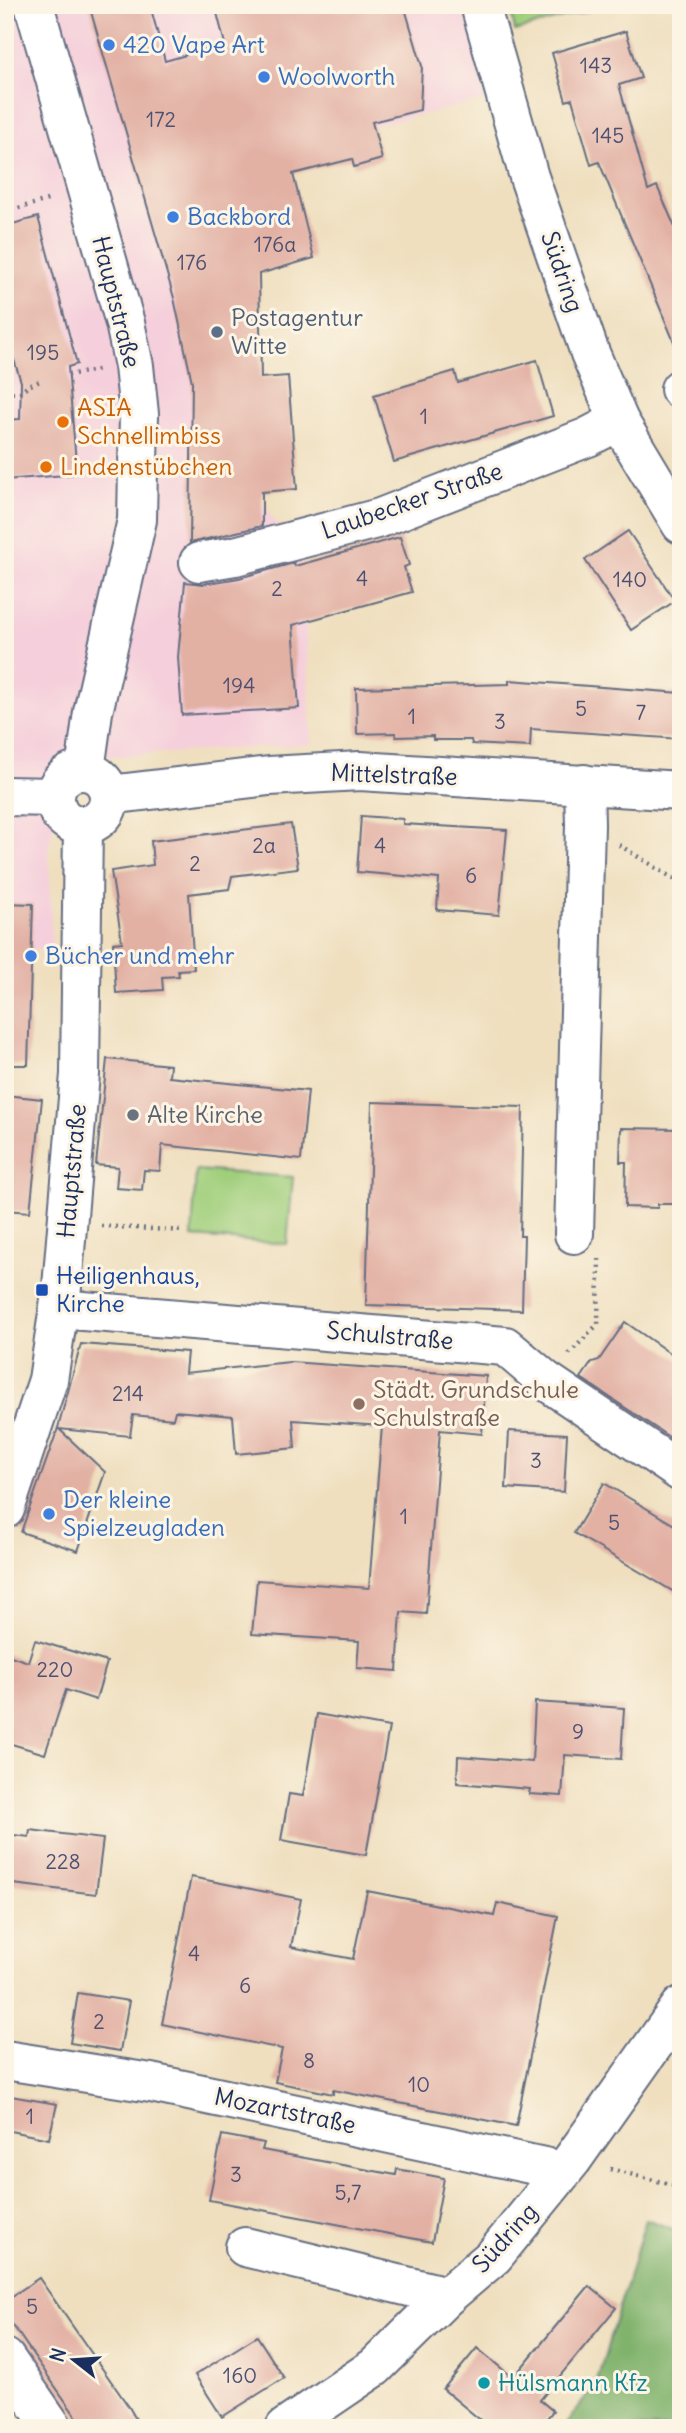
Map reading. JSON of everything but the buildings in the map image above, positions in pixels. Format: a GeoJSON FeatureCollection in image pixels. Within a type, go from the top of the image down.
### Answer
{"type":"FeatureCollection","features":[{"type":"Feature","properties":{"kind":"street","name":"Hauptstraße"},"geometry":{"type":"LineString","coordinates":[[34,5],[125,323],[134,366],[139,427],[137,520],[104,654],[93,712],[97,783]]}},
{"type":"Feature","properties":{"kind":"street","name":"Südring"},"geometry":{"type":"LineString","coordinates":[[480,5],[529,177],[590,354],[619,421],[681,524]]}},
{"type":"Feature","properties":{"kind":"street","name":"Laubecker Straße"},"geometry":{"type":"LineString","coordinates":[[199,562],[235,556],[380,518],[588,437],[619,421]]}},
{"type":"Feature","properties":{"kind":"street"},"geometry":{"type":"LineString","coordinates":[[76,771],[97,783],[105,811],[100,818],[83,825],[66,820],[60,814],[55,797],[61,780],[76,771]]}},
{"type":"Feature","properties":{"kind":"street","name":"Mittelstraße"},"geometry":{"type":"LineString","coordinates":[[97,783],[360,771],[681,791]]}},
{"type":"Feature","properties":{"kind":"street"},"geometry":{"type":"LineString","coordinates":[[574,1234],[584,784]]}},
{"type":"Feature","properties":{"kind":"street"},"geometry":{"type":"LineString","coordinates":[[5,796],[55,797]]}},
{"type":"Feature","properties":{"kind":"street","name":"Hauptstraße"},"geometry":{"type":"LineString","coordinates":[[5,1509],[48,1380],[59,1309],[80,1074],[83,825]]}},
{"type":"Feature","properties":{"kind":"street","name":"Schulstraße"},"geometry":{"type":"LineString","coordinates":[[59,1309],[505,1346],[545,1380],[681,1472]]}},
{"type":"Feature","properties":{"kind":"street","name":"Südring"},"geometry":{"type":"LineString","coordinates":[[285,2428],[375,2367],[447,2296],[494,2256],[568,2165],[681,2006]]}},
{"type":"Feature","properties":{"kind":"street","name":"Mozartstraße"},"geometry":{"type":"LineString","coordinates":[[5,2060],[151,2082],[568,2165]]}},
{"type":"Feature","properties":{"kind":"street"},"geometry":{"type":"LineString","coordinates":[[245,2246],[447,2296]]}},
{"type":"Feature","properties":{"kind":"street"},"geometry":{"type":"LineString","coordinates":[[5,2358],[53,2428]]}},
{"type":"Feature","properties":{"kind":"path"},"geometry":{"type":"LineString","coordinates":[[5,212],[87,189]]}},
{"type":"Feature","properties":{"kind":"path"},"geometry":{"type":"LineString","coordinates":[[5,393],[21,392],[40,381]]}},
{"type":"Feature","properties":{"kind":"path"},"geometry":{"type":"LineString","coordinates":[[585,825],[681,883]]}},
{"type":"Feature","properties":{"kind":"path"},"geometry":{"type":"LineString","coordinates":[[68,1224],[184,1231]]}},
{"type":"Feature","properties":{"kind":"path"},"geometry":{"type":"LineString","coordinates":[[545,1380],[598,1324],[600,1260],[574,1234]]}},
{"type":"Feature","properties":{"kind":"path"},"geometry":{"type":"LineString","coordinates":[[568,2165],[681,2187]]}},
{"type":"Feature","properties":{"kind":"shaded area"},"geometry":{"type":"Polygon","coordinates":[[[5,5],[465,5],[485,100],[212,163],[257,497],[302,558],[312,744],[65,759],[49,849],[52,950],[5,947],[5,5]]]}},
{"type":"Feature","properties":{"kind":"green space"},"geometry":{"type":"Polygon","coordinates":[[[510,5],[608,5],[515,31],[510,5]]]}},
{"type":"Feature","properties":{"kind":"green space"},"geometry":{"type":"Polygon","coordinates":[[[196,1170],[293,1177],[287,1244],[192,1237],[196,1170]]]}},
{"type":"Feature","properties":{"kind":"green space"},"geometry":{"type":"Polygon","coordinates":[[[646,2219],[681,2232],[681,2428],[563,2428],[596,2384],[646,2219]]]}},
{"type":"Feature","properties":{"kind":"place","name":"420 Vape Art"},"geometry":{"type":"Point","coordinates":[109,45]}},
{"type":"Feature","properties":{"kind":"place","name":"Woolworth"},"geometry":{"type":"Point","coordinates":[264,77]}},
{"type":"Feature","properties":{"kind":"place","name":"Backbord"},"geometry":{"type":"Point","coordinates":[173,217]}},
{"type":"Feature","properties":{"kind":"place","name":"Postagentur Witte"},"geometry":{"type":"Point","coordinates":[217,332]}},
{"type":"Feature","properties":{"kind":"place","name":"ASIA Schnellimbiss"},"geometry":{"type":"Point","coordinates":[63,422]}},
{"type":"Feature","properties":{"kind":"place","name":"Lindenstübchen"},"geometry":{"type":"Point","coordinates":[46,467]}},
{"type":"Feature","properties":{"kind":"place","name":"Bücher und mehr"},"geometry":{"type":"Point","coordinates":[31,956]}},
{"type":"Feature","properties":{"kind":"place","name":"Alte Kirche"},"geometry":{"type":"Point","coordinates":[133,1115]}},
{"type":"Feature","properties":{"kind":"place","name":"Heiligenhaus, Kirche"},"geometry":{"type":"Point","coordinates":[42,1290]}},
{"type":"Feature","properties":{"kind":"place","name":"Städt. Grundschule Schulstraße"},"geometry":{"type":"Point","coordinates":[359,1404]}},
{"type":"Feature","properties":{"kind":"place","name":"Der kleine Spielzeugladen"},"geometry":{"type":"Point","coordinates":[49,1514]}},
{"type":"Feature","properties":{"kind":"place","name":"Hülsmann Kfz"},"geometry":{"type":"Point","coordinates":[484,2383]}}]}
